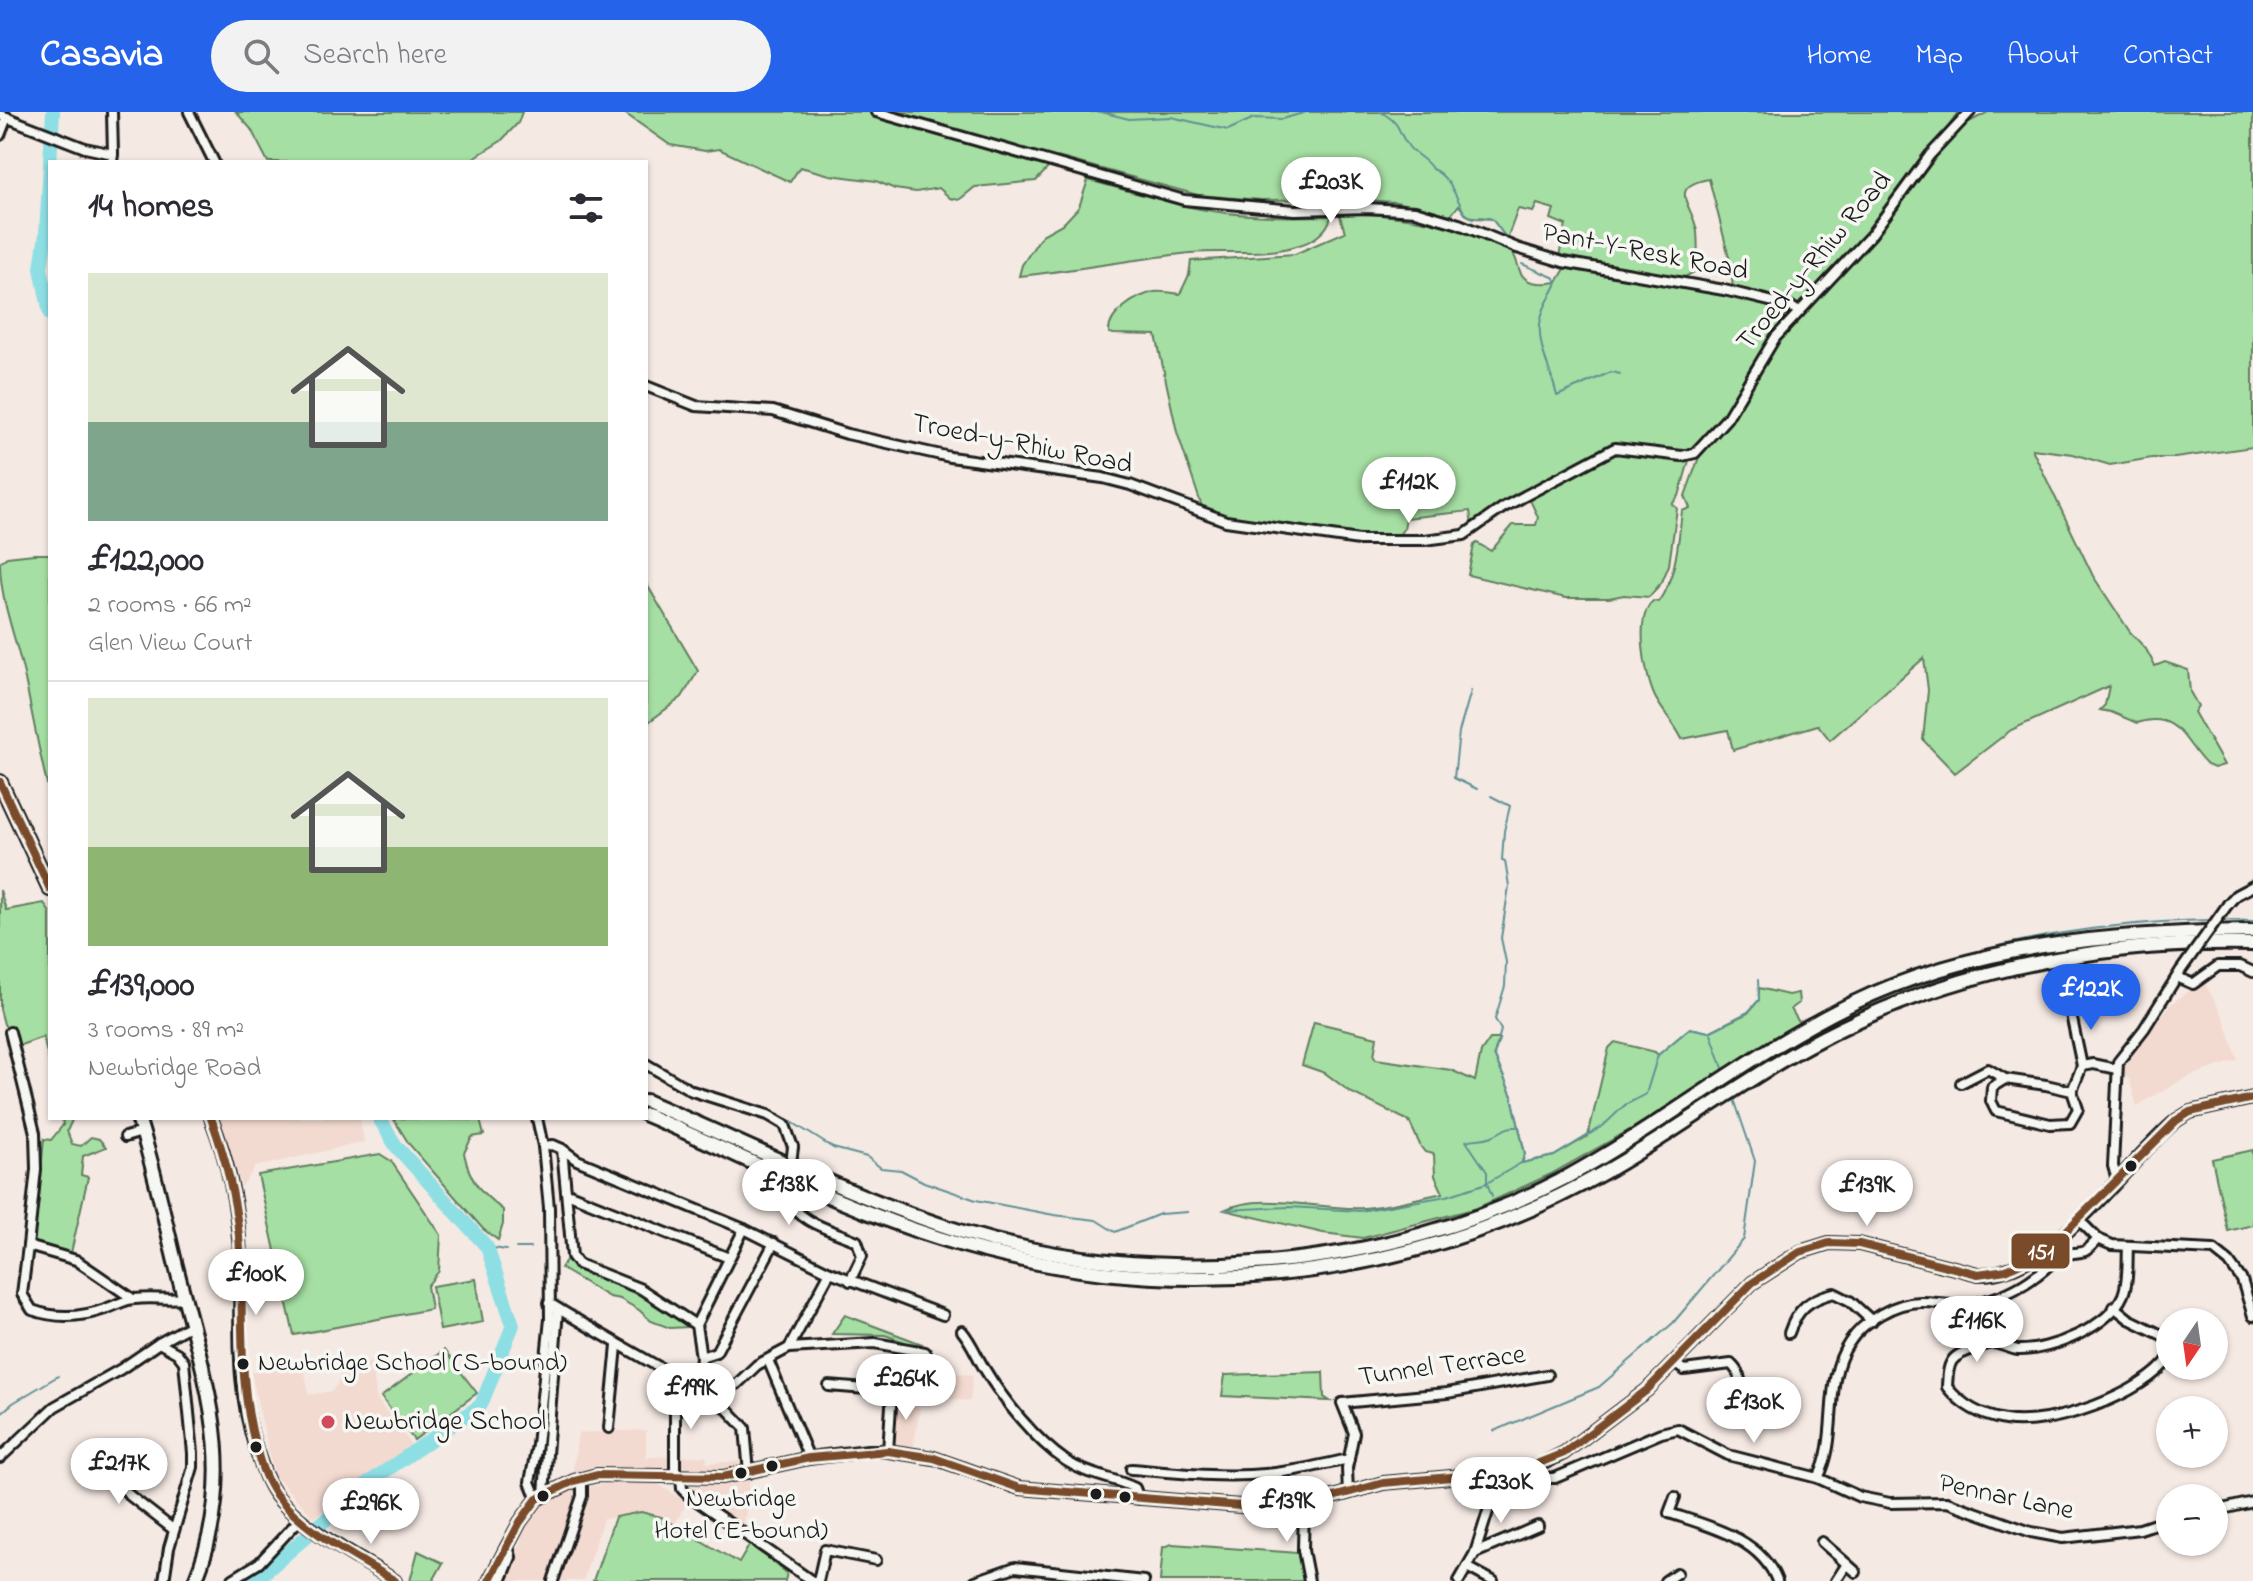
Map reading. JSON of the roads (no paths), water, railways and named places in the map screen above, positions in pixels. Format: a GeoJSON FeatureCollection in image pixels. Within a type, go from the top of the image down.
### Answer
{"type":"FeatureCollection","features":[{"type":"Feature","properties":{"kind":"main road"},"geometry":{"type":"LineString","coordinates":[[0,782],[48,885]]}},
{"type":"Feature","properties":{"kind":"main road"},"geometry":{"type":"LineString","coordinates":[[648,1102],[865,1196],[967,1233],[1021,1247],[1107,1260],[1207,1265],[1259,1263],[1374,1245],[1470,1218],[1519,1199],[1602,1157],[1742,1066],[1851,1004],[1912,980],[1972,960],[2045,944],[2117,936],[2253,931]]}},
{"type":"Feature","properties":{"kind":"main road"},"geometry":{"type":"LineString","coordinates":[[648,1116],[892,1222],[942,1239],[1066,1269],[1162,1277],[1235,1277],[1299,1272],[1384,1258],[1516,1215],[1621,1163],[1803,1048],[1876,1010],[1945,985],[2044,959],[2164,947],[2253,944]]}},
{"type":"Feature","properties":{"kind":"main road"},"geometry":{"type":"LineString","coordinates":[[141,1124],[218,1444],[218,1486],[213,1525],[195,1581]]}},
{"type":"Feature","properties":{"kind":"street"},"geometry":{"type":"LineString","coordinates":[[0,135],[4,116],[113,158],[112,112]]}},
{"type":"Feature","properties":{"kind":"street"},"geometry":{"type":"LineString","coordinates":[[189,112],[213,160]]}},
{"type":"Feature","properties":{"kind":"street","name":"Pant-Y-Resk Road"},"geometry":{"type":"LineString","coordinates":[[876,112],[1184,200],[1295,210],[1368,208],[1415,211],[1563,262],[1724,290],[1790,306],[1799,312]]}},
{"type":"Feature","properties":{"kind":"street","name":"Troed-y-Rhiw Road"},"geometry":{"type":"LineString","coordinates":[[648,387],[696,406],[773,411],[847,434],[962,460],[1103,478],[1226,521],[1338,538],[1424,540],[1472,532],[1504,507],[1615,448],[1682,456],[1695,453],[1727,418],[1762,356],[1871,235],[1949,132],[1971,113]]}},
{"type":"Feature","properties":{"kind":"street"},"geometry":{"type":"LineString","coordinates":[[2117,1180],[2113,1166],[2118,1062],[2144,1029],[2228,904],[2236,895],[2253,886]]}},
{"type":"Feature","properties":{"kind":"street"},"geometry":{"type":"LineString","coordinates":[[2179,973],[2193,984],[2218,966],[2240,966],[2253,972]]}},
{"type":"Feature","properties":{"kind":"street"},"geometry":{"type":"LineString","coordinates":[[2005,1079],[1992,1087],[1991,1101],[1996,1111],[2050,1124],[2070,1123],[2078,1109],[2072,1091],[2082,1066],[2069,1005]]}},
{"type":"Feature","properties":{"kind":"street"},"geometry":{"type":"LineString","coordinates":[[10,1032],[35,1133],[36,1169],[22,1294],[32,1310],[50,1316],[69,1317],[103,1310],[133,1299],[162,1301],[184,1298]]}},
{"type":"Feature","properties":{"kind":"street"},"geometry":{"type":"LineString","coordinates":[[2082,1066],[2093,1064],[2117,1069]]}},
{"type":"Feature","properties":{"kind":"street"},"geometry":{"type":"LineString","coordinates":[[648,1065],[692,1091],[768,1115],[785,1125],[793,1147],[787,1197],[791,1208],[800,1216],[857,1241],[862,1256],[850,1281]]}},
{"type":"Feature","properties":{"kind":"street"},"geometry":{"type":"LineString","coordinates":[[1961,1083],[1988,1069],[2005,1079],[2072,1091]]}},
{"type":"Feature","properties":{"kind":"street"},"geometry":{"type":"LineString","coordinates":[[489,1581],[520,1522],[540,1496],[597,1475],[723,1477],[809,1458],[888,1451],[934,1458],[1019,1488],[1236,1507],[1304,1505],[1383,1483],[1519,1471],[1564,1453],[1647,1390],[1752,1283],[1800,1252],[1829,1243],[1859,1244],[1978,1274],[1994,1275],[2012,1270],[2079,1220],[2174,1123],[2190,1112],[2253,1098]]}},
{"type":"Feature","properties":{"kind":"street"},"geometry":{"type":"LineString","coordinates":[[212,1120],[233,1185],[240,1252],[239,1361],[247,1416],[269,1485],[283,1504],[303,1521],[395,1581]]}},
{"type":"Feature","properties":{"kind":"street"},"geometry":{"type":"LineString","coordinates":[[537,1120],[549,1208],[548,1349],[530,1482],[540,1496]]}},
{"type":"Feature","properties":{"kind":"street"},"geometry":{"type":"LineString","coordinates":[[125,1137],[141,1124]]}},
{"type":"Feature","properties":{"kind":"street"},"geometry":{"type":"LineString","coordinates":[[543,1146],[553,1145],[577,1160],[744,1229],[850,1281],[943,1315]]}},
{"type":"Feature","properties":{"kind":"street"},"geometry":{"type":"LineString","coordinates":[[562,1149],[572,1256],[578,1264],[641,1289],[696,1325]]}},
{"type":"Feature","properties":{"kind":"street"},"geometry":{"type":"LineString","coordinates":[[567,1193],[729,1258]]}},
{"type":"Feature","properties":{"kind":"street"},"geometry":{"type":"LineString","coordinates":[[2079,1220],[2098,1239],[2112,1245],[2214,1250],[2229,1262],[2242,1280],[2253,1316]]}},
{"type":"Feature","properties":{"kind":"street"},"geometry":{"type":"LineString","coordinates":[[698,1389],[701,1357],[696,1325],[744,1229]]}},
{"type":"Feature","properties":{"kind":"street"},"geometry":{"type":"LineString","coordinates":[[1818,1478],[1825,1465],[1842,1355],[1850,1341],[1872,1321],[1889,1310],[1908,1304],[1923,1302],[1956,1306],[2007,1294],[2025,1285],[2060,1256],[2086,1251],[2098,1239]]}},
{"type":"Feature","properties":{"kind":"street"},"geometry":{"type":"LineString","coordinates":[[701,1357],[716,1352],[774,1243]]}},
{"type":"Feature","properties":{"kind":"street"},"geometry":{"type":"LineString","coordinates":[[28,1246],[76,1260],[133,1299]]}},
{"type":"Feature","properties":{"kind":"street"},"geometry":{"type":"LineString","coordinates":[[2128,1246],[2122,1298],[2083,1334],[2037,1348],[2015,1350],[1992,1343],[1954,1356],[1948,1368],[1947,1387],[1958,1401],[1981,1414],[2008,1421],[2038,1419],[2077,1412],[2112,1399],[2142,1383],[2156,1370]]}},
{"type":"Feature","properties":{"kind":"street"},"geometry":{"type":"LineString","coordinates":[[789,1348],[830,1272]]}},
{"type":"Feature","properties":{"kind":"street"},"geometry":{"type":"LineString","coordinates":[[1789,1333],[1795,1315],[1814,1298],[1834,1293],[1850,1301],[1872,1321]]}},
{"type":"Feature","properties":{"kind":"street"},"geometry":{"type":"LineString","coordinates":[[549,1303],[617,1346],[640,1354],[698,1389],[714,1395],[745,1428],[749,1473]]}},
{"type":"Feature","properties":{"kind":"street"},"geometry":{"type":"LineString","coordinates":[[2114,1307],[2129,1319],[2156,1332]]}},
{"type":"Feature","properties":{"kind":"street"},"geometry":{"type":"LineString","coordinates":[[540,1496],[558,1309]]}},
{"type":"Feature","properties":{"kind":"street"},"geometry":{"type":"LineString","coordinates":[[0,1458],[54,1407],[191,1325]]}},
{"type":"Feature","properties":{"kind":"street"},"geometry":{"type":"LineString","coordinates":[[962,1331],[1011,1408],[1045,1445],[1090,1473],[1135,1488],[1139,1499]]}},
{"type":"Feature","properties":{"kind":"street"},"geometry":{"type":"LineString","coordinates":[[159,1343],[177,1353],[184,1362],[193,1453],[193,1467],[174,1530],[164,1581]]}},
{"type":"Feature","properties":{"kind":"street"},"geometry":{"type":"LineString","coordinates":[[714,1395],[737,1384],[757,1365],[789,1348],[875,1343],[925,1352]]}},
{"type":"Feature","properties":{"kind":"street"},"geometry":{"type":"LineString","coordinates":[[609,1428],[617,1346]]}},
{"type":"Feature","properties":{"kind":"street"},"geometry":{"type":"LineString","coordinates":[[768,1360],[809,1458]]}},
{"type":"Feature","properties":{"kind":"street"},"geometry":{"type":"LineString","coordinates":[[1675,1364],[1684,1370],[1731,1364],[1740,1376],[1739,1383],[1735,1390],[1717,1398]]}},
{"type":"Feature","properties":{"kind":"street","name":"Tunnel Terrace"},"geometry":{"type":"LineString","coordinates":[[1349,1459],[1354,1433],[1342,1403],[1447,1393],[1547,1375]]}},
{"type":"Feature","properties":{"kind":"street"},"geometry":{"type":"LineString","coordinates":[[678,1377],[675,1386],[678,1477],[684,1492],[815,1581],[825,1550],[876,1560]]}},
{"type":"Feature","properties":{"kind":"street"},"geometry":{"type":"LineString","coordinates":[[829,1386],[915,1393]]}},
{"type":"Feature","properties":{"kind":"street"},"geometry":{"type":"LineString","coordinates":[[888,1451],[892,1391]]}},
{"type":"Feature","properties":{"kind":"street","name":"Pennar Lane"},"geometry":{"type":"LineString","coordinates":[[1519,1471],[1534,1478],[1555,1478],[1661,1433],[1678,1429],[1728,1455],[1818,1478],[1860,1497],[1890,1503],[1947,1502],[2014,1527],[2063,1538],[2140,1529],[2156,1524]]}},
{"type":"Feature","properties":{"kind":"street"},"geometry":{"type":"LineString","coordinates":[[111,1450],[115,1476],[129,1495],[174,1530]]}},
{"type":"Feature","properties":{"kind":"street"},"geometry":{"type":"LineString","coordinates":[[1131,1469],[1249,1475],[1299,1470],[1349,1459],[1348,1493]]}},
{"type":"Feature","properties":{"kind":"street"},"geometry":{"type":"LineString","coordinates":[[1459,1581],[1475,1553],[1500,1473]]}},
{"type":"Feature","properties":{"kind":"street"},"geometry":{"type":"LineString","coordinates":[[553,1581],[582,1496],[582,1478]]}},
{"type":"Feature","properties":{"kind":"street"},"geometry":{"type":"LineString","coordinates":[[1666,1524],[1675,1497]]}},
{"type":"Feature","properties":{"kind":"street"},"geometry":{"type":"LineString","coordinates":[[2228,1508],[2253,1502]]}},
{"type":"Feature","properties":{"kind":"street"},"geometry":{"type":"LineString","coordinates":[[1304,1505],[1303,1550],[1309,1581]]}},
{"type":"Feature","properties":{"kind":"street"},"geometry":{"type":"LineString","coordinates":[[1669,1513],[1738,1539],[1759,1554],[1774,1572],[1777,1581]]}},
{"type":"Feature","properties":{"kind":"street"},"geometry":{"type":"LineString","coordinates":[[233,1579],[259,1563],[303,1521]]}},
{"type":"Feature","properties":{"kind":"street"},"geometry":{"type":"LineString","coordinates":[[1475,1553],[1538,1526]]}},
{"type":"Feature","properties":{"kind":"street"},"geometry":{"type":"LineString","coordinates":[[1822,1542],[1856,1572]]}},
{"type":"Feature","properties":{"kind":"street"},"geometry":{"type":"LineString","coordinates":[[500,1581],[510,1557],[507,1547]]}},
{"type":"Feature","properties":{"kind":"street"},"geometry":{"type":"LineString","coordinates":[[1836,1581],[1847,1564]]}},
{"type":"Feature","properties":{"kind":"street"},"geometry":{"type":"LineString","coordinates":[[975,1581],[1015,1567],[1144,1581]]}},
{"type":"Feature","properties":{"kind":"street"},"geometry":{"type":"LineString","coordinates":[[1469,1568],[1493,1581]]}},
{"type":"Feature","properties":{"kind":"street"},"geometry":{"type":"LineString","coordinates":[[1665,1581],[1677,1573]]}},
{"type":"Feature","properties":{"kind":"waterway"},"geometry":{"type":"LineString","coordinates":[[50,160],[53,112]]}},
{"type":"Feature","properties":{"kind":"waterway"},"geometry":{"type":"LineString","coordinates":[[1101,112],[1129,119],[1171,117],[1228,130],[1254,118],[1282,119],[1307,112]]}},
{"type":"Feature","properties":{"kind":"waterway"},"geometry":{"type":"LineString","coordinates":[[1381,112],[1396,124],[1412,150],[1448,182],[1465,214],[1473,218],[1492,219],[1507,239]]}},
{"type":"Feature","properties":{"kind":"waterway"},"geometry":{"type":"LineString","coordinates":[[48,199],[41,268],[48,304]]}},
{"type":"Feature","properties":{"kind":"waterway"},"geometry":{"type":"LineString","coordinates":[[1522,264],[1555,278],[1557,283],[1544,309],[1540,328],[1542,347],[1557,396],[1611,372],[1620,374]]}},
{"type":"Feature","properties":{"kind":"waterway"},"geometry":{"type":"LineString","coordinates":[[1471,691],[1459,732],[1454,778],[1477,789]]}},
{"type":"Feature","properties":{"kind":"waterway"},"geometry":{"type":"LineString","coordinates":[[1491,796],[1510,806],[1502,860],[1505,861],[1509,886],[1501,938],[1506,962],[1505,986],[1495,1019],[1501,1030],[1494,1055],[1512,1096],[1525,1154],[1522,1161]]}},
{"type":"Feature","properties":{"kind":"waterway"},"geometry":{"type":"LineString","coordinates":[[1928,967],[1997,946],[2068,932],[2212,920]]}},
{"type":"Feature","properties":{"kind":"waterway"},"geometry":{"type":"LineString","coordinates":[[2222,920],[2253,921]]}},
{"type":"Feature","properties":{"kind":"waterway"},"geometry":{"type":"LineString","coordinates":[[1224,1210],[1289,1207],[1360,1211],[1447,1196],[1487,1183],[1521,1163],[1554,1156],[1603,1126],[1625,1105],[1646,1094],[1658,1055],[1690,1028],[1709,1032],[1748,1012],[1759,1000],[1758,980]]}},
{"type":"Feature","properties":{"kind":"waterway"},"geometry":{"type":"LineString","coordinates":[[1789,1031],[1801,1024]]}},
{"type":"Feature","properties":{"kind":"waterway"},"geometry":{"type":"LineString","coordinates":[[1711,1034],[1724,1071]]}},
{"type":"Feature","properties":{"kind":"waterway"},"geometry":{"type":"LineString","coordinates":[[1494,1431],[1599,1387],[1673,1323],[1744,1239],[1755,1161],[1733,1096]]}},
{"type":"Feature","properties":{"kind":"waterway"},"geometry":{"type":"LineString","coordinates":[[787,1119],[833,1148],[867,1157],[881,1168],[901,1170],[924,1182],[976,1200],[1096,1220],[1115,1232],[1160,1214],[1188,1212]]}},
{"type":"Feature","properties":{"kind":"waterway"},"geometry":{"type":"LineString","coordinates":[[255,1581],[368,1483],[481,1405],[513,1325],[487,1247],[396,1146],[380,1120]]}},
{"type":"Feature","properties":{"kind":"waterway"},"geometry":{"type":"LineString","coordinates":[[1492,1196],[1487,1172],[1466,1141],[1517,1127]]}},
{"type":"Feature","properties":{"kind":"waterway"},"geometry":{"type":"LineString","coordinates":[[487,1247],[506,1250]]}},
{"type":"Feature","properties":{"kind":"waterway"},"geometry":{"type":"LineString","coordinates":[[516,1248],[530,1248]]}},
{"type":"Feature","properties":{"kind":"waterway"},"geometry":{"type":"LineString","coordinates":[[0,1414],[58,1376]]}},
{"type":"Feature","properties":{"kind":"place","name":"Newbridge School (S-bound)"},"geometry":{"type":"Point","coordinates":[243,1364]}},
{"type":"Feature","properties":{"kind":"place","name":"Newbridge School"},"geometry":{"type":"Point","coordinates":[328,1422]}},
{"type":"Feature","properties":{"kind":"place","name":"Newbridge Hotel (E-bound)"},"geometry":{"type":"Point","coordinates":[741,1473]}}]}
